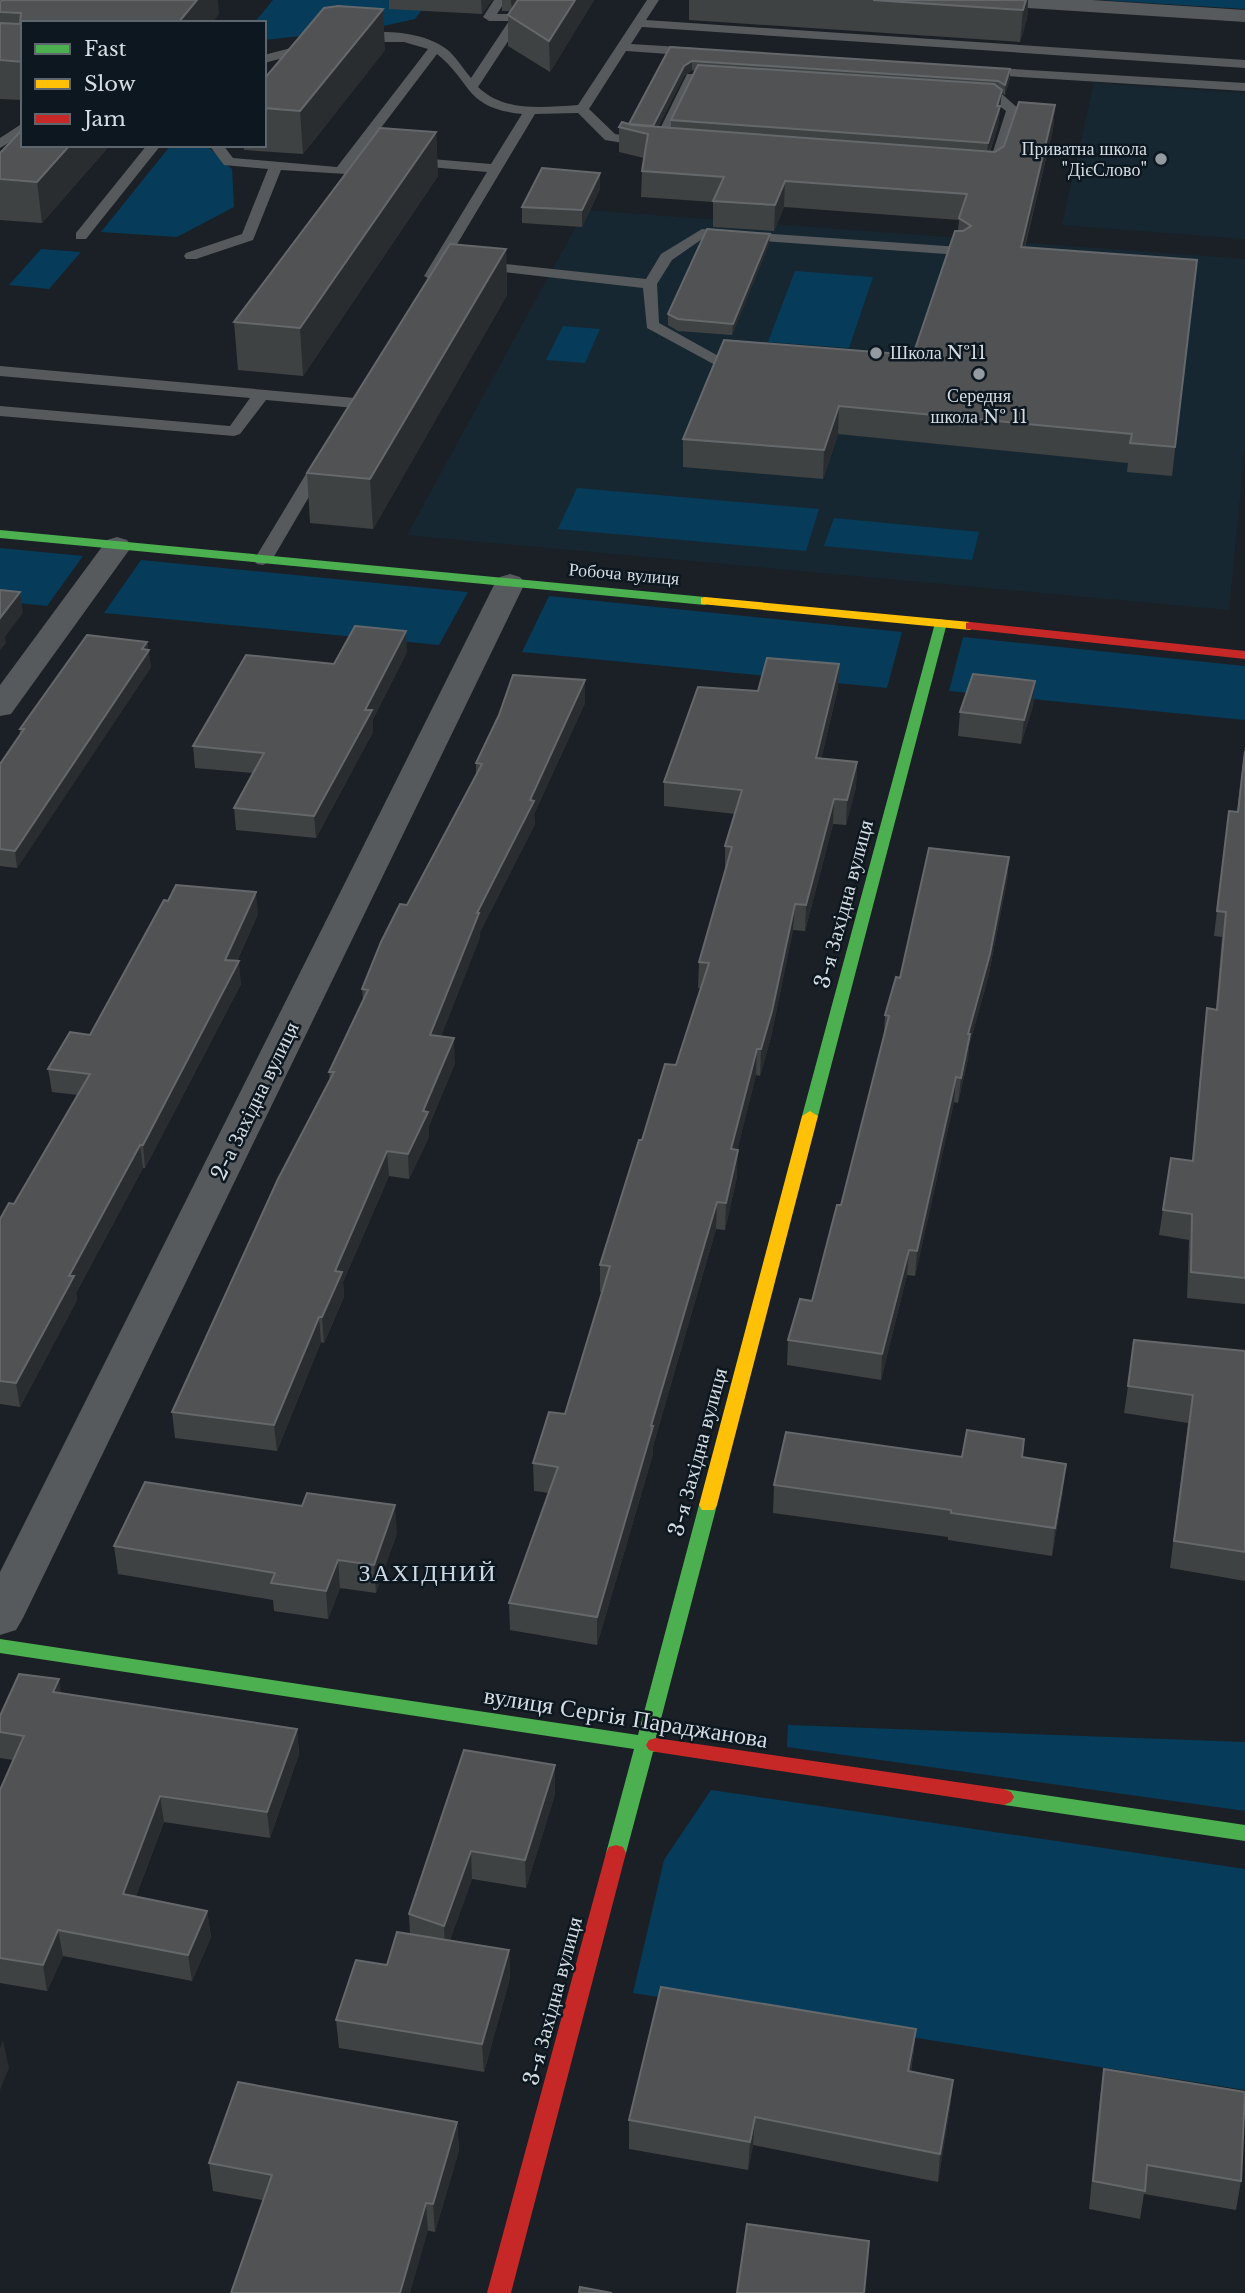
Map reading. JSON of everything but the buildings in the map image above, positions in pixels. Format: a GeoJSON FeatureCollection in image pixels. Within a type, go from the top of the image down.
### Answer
{"type":"FeatureCollection","features":[{"type":"Feature","properties":{"kind":"street"},"geometry":{"type":"LineString","coordinates":[[996,0],[1245,16]]}},
{"type":"Feature","properties":{"kind":"street","name":"Робоча вулиця"},"geometry":{"type":"LineString","coordinates":[[0,534],[941,623],[1245,655]]}},
{"type":"Feature","properties":{"kind":"street"},"geometry":{"type":"LineString","coordinates":[[0,707],[117,546]]}},
{"type":"Feature","properties":{"kind":"street","name":"2-а Західна вулиця"},"geometry":{"type":"LineString","coordinates":[[0,1618],[510,583]]}},
{"type":"Feature","properties":{"kind":"street","name":"3-я Західна вулиця"},"geometry":{"type":"LineString","coordinates":[[499,2293],[642,1743],[941,623]]}},
{"type":"Feature","properties":{"kind":"street","name":"вулиця Сергія Параджанова"},"geometry":{"type":"LineString","coordinates":[[0,1646],[1245,1833]]}},
{"type":"Feature","properties":{"kind":"lane"},"geometry":{"type":"LineString","coordinates":[[500,0],[489,17],[517,18]]}},
{"type":"Feature","properties":{"kind":"lane"},"geometry":{"type":"LineString","coordinates":[[471,86],[529,0]]}},
{"type":"Feature","properties":{"kind":"lane"},"geometry":{"type":"LineString","coordinates":[[582,109],[653,0]]}},
{"type":"Feature","properties":{"kind":"lane"},"geometry":{"type":"LineString","coordinates":[[638,23],[1245,64]]}},
{"type":"Feature","properties":{"kind":"lane"},"geometry":{"type":"LineString","coordinates":[[266,58],[335,41],[362,38],[409,40],[436,47],[482,97],[506,106],[531,110],[582,109]]}},
{"type":"Feature","properties":{"kind":"lane"},"geometry":{"type":"LineString","coordinates":[[218,147],[229,162],[341,171],[358,157],[436,47]]}},
{"type":"Feature","properties":{"kind":"lane"},"geometry":{"type":"LineString","coordinates":[[622,47],[706,53]]}},
{"type":"Feature","properties":{"kind":"lane"},"geometry":{"type":"LineString","coordinates":[[971,71],[1245,87]]}},
{"type":"Feature","properties":{"kind":"lane"},"geometry":{"type":"LineString","coordinates":[[582,109],[601,134],[609,139],[665,145],[692,77],[733,80]]}},
{"type":"Feature","properties":{"kind":"lane"},"geometry":{"type":"LineString","coordinates":[[955,94],[997,97],[1013,110],[993,171],[968,169]]}},
{"type":"Feature","properties":{"kind":"lane"},"geometry":{"type":"LineString","coordinates":[[422,291],[453,263],[496,169],[531,110]]}},
{"type":"Feature","properties":{"kind":"lane"},"geometry":{"type":"LineString","coordinates":[[0,144],[21,128]]}},
{"type":"Feature","properties":{"kind":"lane"},"geometry":{"type":"LineString","coordinates":[[81,236],[152,147]]}},
{"type":"Feature","properties":{"kind":"lane"},"geometry":{"type":"LineString","coordinates":[[391,160],[496,169]]}},
{"type":"Feature","properties":{"kind":"lane"},"geometry":{"type":"LineString","coordinates":[[191,256],[248,237],[276,166]]}},
{"type":"Feature","properties":{"kind":"lane"},"geometry":{"type":"LineString","coordinates":[[717,361],[652,325],[650,284],[666,257],[702,233],[960,251]]}},
{"type":"Feature","properties":{"kind":"lane"},"geometry":{"type":"LineString","coordinates":[[453,263],[650,284]]}},
{"type":"Feature","properties":{"kind":"lane"},"geometry":{"type":"LineString","coordinates":[[0,372],[261,395],[359,398],[343,425]]}},
{"type":"Feature","properties":{"kind":"lane"},"geometry":{"type":"LineString","coordinates":[[0,411],[233,431],[261,395]]}},
{"type":"Feature","properties":{"kind":"lane"},"geometry":{"type":"LineString","coordinates":[[263,560],[331,446]]}},
{"type":"Feature","properties":{"kind":"shaded area"},"geometry":{"type":"Polygon","coordinates":[[[273,0],[429,0],[415,19],[375,28],[266,40],[266,21],[256,21],[273,0]]]}},
{"type":"Feature","properties":{"kind":"shaded area"},"geometry":{"type":"Polygon","coordinates":[[[1101,0],[1245,0],[1245,9],[1101,0]]]}},
{"type":"Feature","properties":{"kind":"shaded area","name":"Приватна школа \"ДієСлово\""},"geometry":{"type":"Polygon","coordinates":[[[1094,83],[1245,93],[1245,239],[1062,225],[1094,83]]]}},
{"type":"Feature","properties":{"kind":"shaded area"},"geometry":{"type":"Polygon","coordinates":[[[169,147],[208,147],[232,169],[234,207],[177,237],[101,232],[169,147]]]}},
{"type":"Feature","properties":{"kind":"shaded area","name":"Школа №11"},"geometry":{"type":"Polygon","coordinates":[[[585,210],[1245,259],[1245,446],[1229,610],[407,535],[585,210]]]}},
{"type":"Feature","properties":{"kind":"shaded area"},"geometry":{"type":"Polygon","coordinates":[[[41,249],[81,252],[49,289],[9,285],[41,249]]]}},
{"type":"Feature","properties":{"kind":"shaded area"},"geometry":{"type":"Polygon","coordinates":[[[795,271],[873,277],[849,348],[768,342],[795,271]]]}},
{"type":"Feature","properties":{"kind":"shaded area"},"geometry":{"type":"Polygon","coordinates":[[[563,326],[600,329],[585,363],[546,360],[563,326]]]}},
{"type":"Feature","properties":{"kind":"shaded area"},"geometry":{"type":"Polygon","coordinates":[[[577,488],[819,509],[806,551],[558,529],[577,488]]]}},
{"type":"Feature","properties":{"kind":"shaded area"},"geometry":{"type":"Polygon","coordinates":[[[834,518],[979,532],[972,560],[824,546],[834,518]]]}},
{"type":"Feature","properties":{"kind":"shaded area"},"geometry":{"type":"Polygon","coordinates":[[[0,548],[83,556],[47,606],[0,601],[0,548]]]}},
{"type":"Feature","properties":{"kind":"shaded area"},"geometry":{"type":"Polygon","coordinates":[[[141,560],[468,592],[439,645],[104,613],[141,560]]]}},
{"type":"Feature","properties":{"kind":"shaded area"},"geometry":{"type":"Polygon","coordinates":[[[549,596],[902,632],[887,688],[522,652],[549,596]]]}},
{"type":"Feature","properties":{"kind":"shaded area"},"geometry":{"type":"Polygon","coordinates":[[[963,637],[1245,666],[1245,720],[949,691],[963,637]]]}},
{"type":"Feature","properties":{"kind":"shaded area"},"geometry":{"type":"Polygon","coordinates":[[[788,1725],[1245,1742],[1245,1811],[787,1747],[788,1725]]]}},
{"type":"Feature","properties":{"kind":"shaded area"},"geometry":{"type":"Polygon","coordinates":[[[711,1790],[1245,1869],[1245,2090],[633,1993],[664,1860],[711,1790]]]}},
{"type":"Feature","properties":{"kind":"traffic: fast"},"geometry":{"type":"LineString","coordinates":[[0,534],[705,601]]}},
{"type":"Feature","properties":{"kind":"traffic: fast"},"geometry":{"type":"LineString","coordinates":[[810,1116],[941,623]]}},
{"type":"Feature","properties":{"kind":"traffic: fast"},"geometry":{"type":"LineString","coordinates":[[616,1853],[708,1505]]}},
{"type":"Feature","properties":{"kind":"traffic: fast"},"geometry":{"type":"LineString","coordinates":[[0,1646],[656,1745]]}},
{"type":"Feature","properties":{"kind":"traffic: fast"},"geometry":{"type":"LineString","coordinates":[[1004,1797],[1245,1833]]}},
{"type":"Feature","properties":{"kind":"traffic: slow"},"geometry":{"type":"LineString","coordinates":[[705,601],[970,626]]}},
{"type":"Feature","properties":{"kind":"traffic: slow"},"geometry":{"type":"LineString","coordinates":[[708,1505],[810,1116]]}},
{"type":"Feature","properties":{"kind":"traffic: jam"},"geometry":{"type":"LineString","coordinates":[[970,626],[1245,655]]}},
{"type":"Feature","properties":{"kind":"traffic: jam"},"geometry":{"type":"LineString","coordinates":[[656,1745],[1004,1797]]}},
{"type":"Feature","properties":{"kind":"traffic: jam"},"geometry":{"type":"LineString","coordinates":[[499,2293],[616,1853]]}},
{"type":"Feature","properties":{"kind":"place","name":"Приватна школа \"ДієСлово\""},"geometry":{"type":"Point","coordinates":[1161,159]}},
{"type":"Feature","properties":{"kind":"place","name":"Школа №11"},"geometry":{"type":"Point","coordinates":[876,353]}},
{"type":"Feature","properties":{"kind":"place","name":"Середня школа № 11"},"geometry":{"type":"Point","coordinates":[979,374]}},
{"type":"Feature","properties":{"kind":"district","name":"ЗАХІДНИЙ"},"geometry":{"type":"Point","coordinates":[428,1572]}}]}
